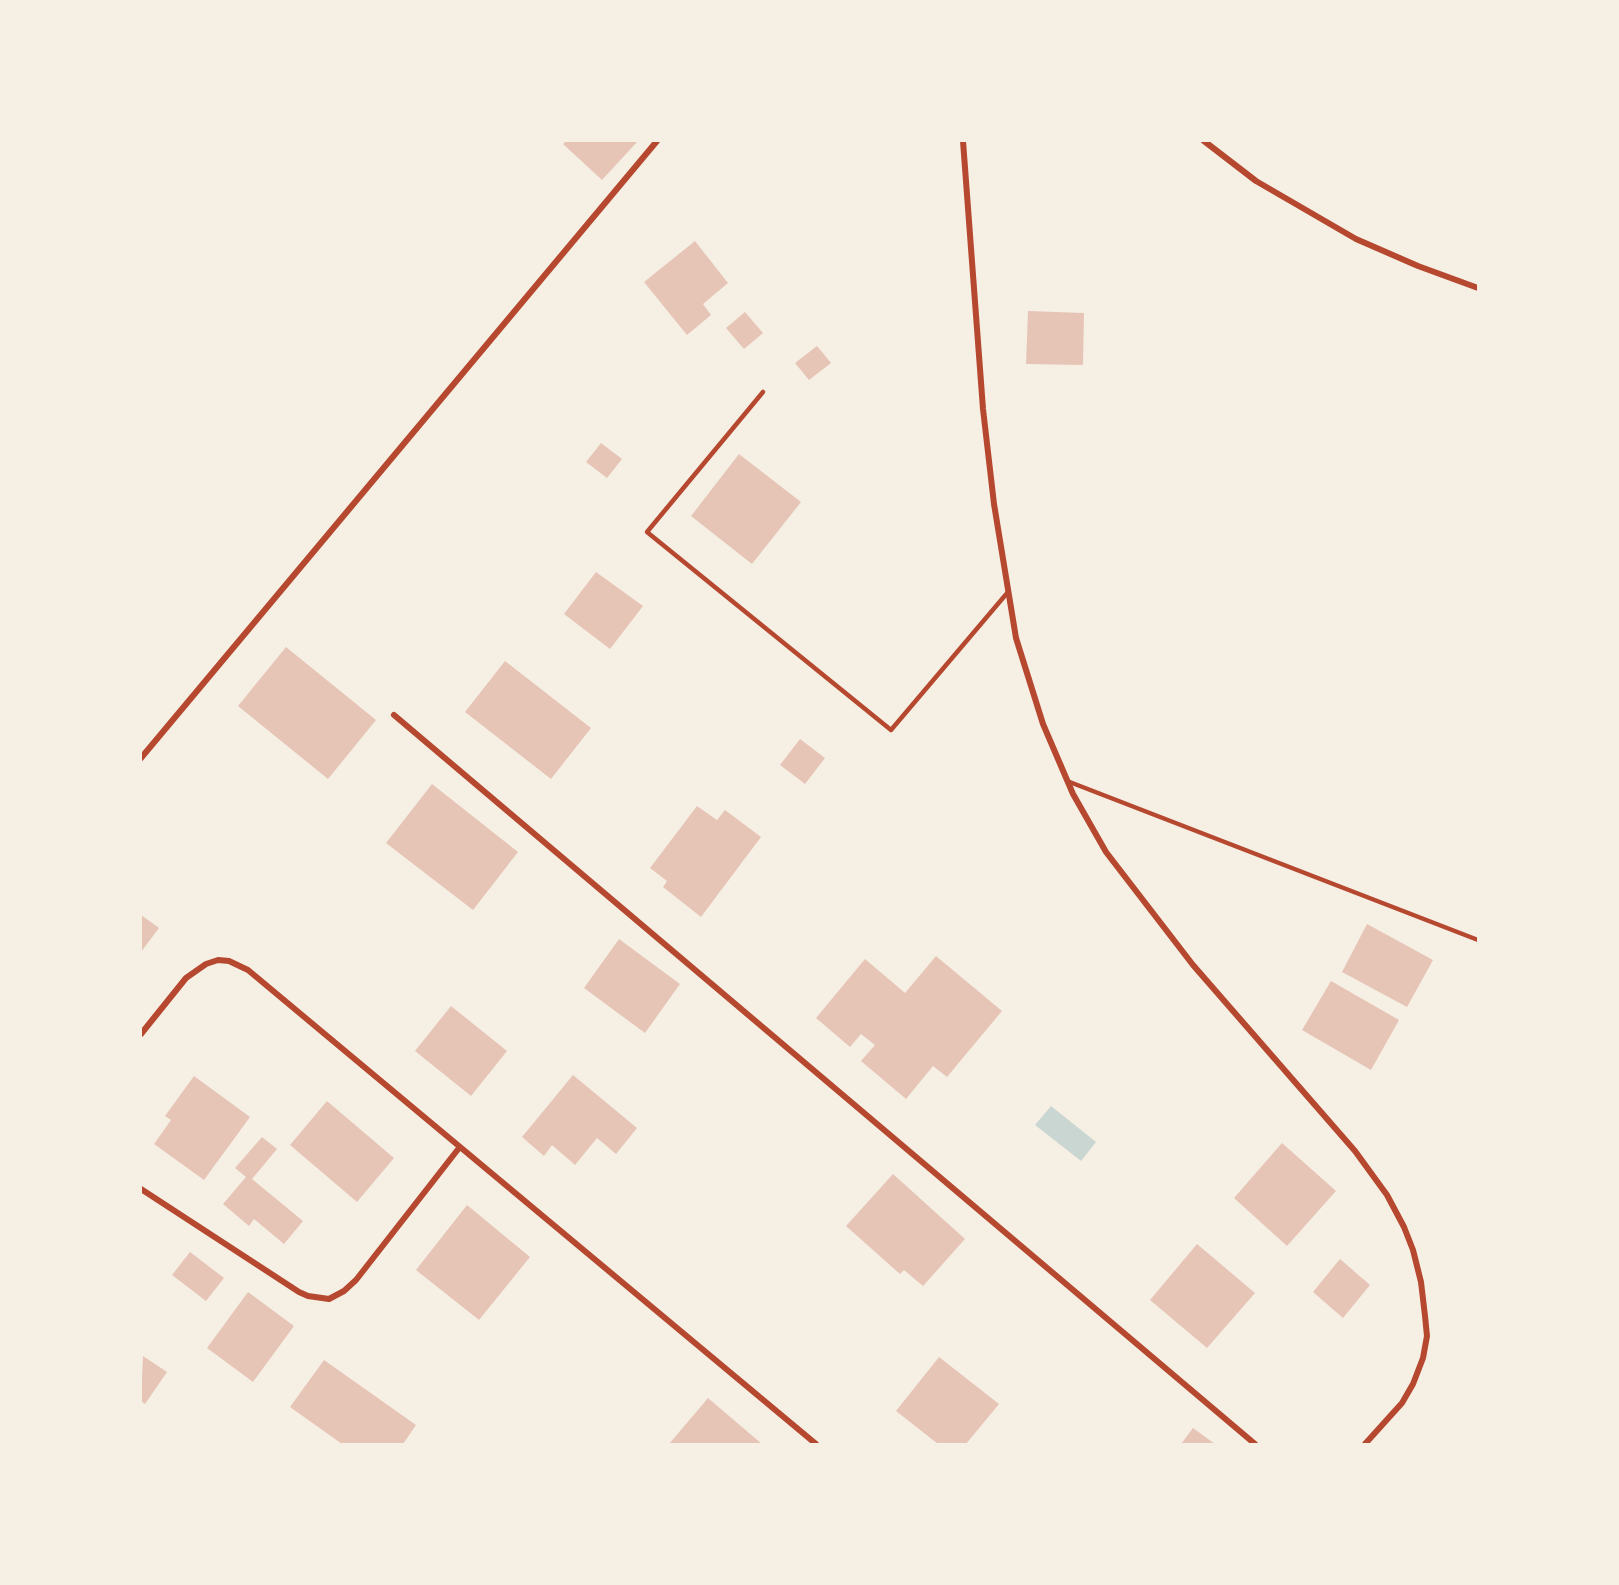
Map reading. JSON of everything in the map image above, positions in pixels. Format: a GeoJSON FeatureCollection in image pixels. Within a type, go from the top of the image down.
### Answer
{"type":"FeatureCollection","features":[{"type":"Feature","properties":{"kind":"street"},"geometry":{"type":"LineString","coordinates":[[141,758],[657,141]]}},
{"type":"Feature","properties":{"kind":"street"},"geometry":{"type":"LineString","coordinates":[[963,141],[983,408],[994,504],[1008,592],[1016,638],[1028,680],[1067,782],[1090,827],[1128,882],[1193,964],[1355,1151],[1381,1187],[1404,1227],[1421,1282],[1425,1345],[1419,1372],[1406,1396],[1365,1444]]}},
{"type":"Feature","properties":{"kind":"street"},"geometry":{"type":"LineString","coordinates":[[1204,141],[1256,181],[1356,239],[1418,266],[1478,288]]}},
{"type":"Feature","properties":{"kind":"street"},"geometry":{"type":"LineString","coordinates":[[394,715],[1255,1444]]}},
{"type":"Feature","properties":{"kind":"street"},"geometry":{"type":"LineString","coordinates":[[141,1034],[186,978],[206,964],[218,960],[229,961],[248,970],[816,1444]]}},
{"type":"Feature","properties":{"kind":"street"},"geometry":{"type":"LineString","coordinates":[[141,1189],[299,1292],[308,1296],[329,1299],[344,1291],[356,1280],[459,1148]]}},
{"type":"Feature","properties":{"kind":"lane"},"geometry":{"type":"LineString","coordinates":[[763,392],[647,532],[891,729],[1008,592]]}},
{"type":"Feature","properties":{"kind":"lane"},"geometry":{"type":"LineString","coordinates":[[1067,782],[1478,940]]}},
{"type":"Feature","properties":{"kind":"shaded area"},"geometry":{"type":"Polygon","coordinates":[[[1051,1106],[1096,1142],[1081,1161],[1035,1125],[1051,1106]]]}},
{"type":"Feature","properties":{"kind":"building"},"geometry":{"type":"Polygon","coordinates":[[[566,141],[638,141],[602,180],[563,144],[566,141]]]}},
{"type":"Feature","properties":{"kind":"building"},"geometry":{"type":"Polygon","coordinates":[[[695,241],[728,283],[703,304],[711,315],[687,335],[644,282],[695,241]]]}},
{"type":"Feature","properties":{"kind":"building"},"geometry":{"type":"Polygon","coordinates":[[[1028,311],[1084,313],[1083,365],[1026,364],[1028,311]]]}},
{"type":"Feature","properties":{"kind":"building"},"geometry":{"type":"Polygon","coordinates":[[[745,312],[763,333],[744,349],[726,328],[745,312]]]}},
{"type":"Feature","properties":{"kind":"building"},"geometry":{"type":"Polygon","coordinates":[[[817,346],[831,363],[809,380],[795,363],[817,346]]]}},
{"type":"Feature","properties":{"kind":"building"},"geometry":{"type":"Polygon","coordinates":[[[601,443],[622,459],[607,478],[586,462],[601,443]]]}},
{"type":"Feature","properties":{"kind":"building"},"geometry":{"type":"Polygon","coordinates":[[[739,454],[801,502],[752,564],[691,516],[739,454]]]}},
{"type":"Feature","properties":{"kind":"building"},"geometry":{"type":"Polygon","coordinates":[[[596,572],[643,606],[610,649],[564,614],[596,572]]]}},
{"type":"Feature","properties":{"kind":"building"},"geometry":{"type":"Polygon","coordinates":[[[286,647],[376,720],[328,779],[238,706],[286,647]]]}},
{"type":"Feature","properties":{"kind":"building"},"geometry":{"type":"Polygon","coordinates":[[[505,661],[591,728],[551,779],[465,712],[505,661]]]}},
{"type":"Feature","properties":{"kind":"building"},"geometry":{"type":"Polygon","coordinates":[[[800,739],[825,758],[805,784],[780,765],[800,739]]]}},
{"type":"Feature","properties":{"kind":"building"},"geometry":{"type":"Polygon","coordinates":[[[432,784],[518,852],[473,910],[386,843],[432,784]]]}},
{"type":"Feature","properties":{"kind":"building"},"geometry":{"type":"Polygon","coordinates":[[[697,806],[717,820],[725,810],[761,837],[701,917],[663,887],[667,881],[650,868],[697,806]]]}},
{"type":"Feature","properties":{"kind":"building"},"geometry":{"type":"Polygon","coordinates":[[[141,915],[159,928],[141,952],[141,915]]]}},
{"type":"Feature","properties":{"kind":"building"},"geometry":{"type":"Polygon","coordinates":[[[1367,924],[1433,960],[1407,1007],[1342,972],[1367,924]]]}},
{"type":"Feature","properties":{"kind":"building"},"geometry":{"type":"Polygon","coordinates":[[[619,939],[680,984],[645,1033],[584,988],[619,939]]]}},
{"type":"Feature","properties":{"kind":"building"},"geometry":{"type":"Polygon","coordinates":[[[936,956],[1002,1011],[947,1077],[933,1066],[906,1099],[861,1061],[875,1045],[861,1034],[850,1047],[816,1018],[865,959],[905,993],[936,956]]]}},
{"type":"Feature","properties":{"kind":"building"},"geometry":{"type":"Polygon","coordinates":[[[1331,981],[1399,1020],[1371,1070],[1302,1030],[1331,981]]]}},
{"type":"Feature","properties":{"kind":"building"},"geometry":{"type":"Polygon","coordinates":[[[451,1006],[507,1051],[471,1096],[415,1051],[451,1006]]]}},
{"type":"Feature","properties":{"kind":"building"},"geometry":{"type":"Polygon","coordinates":[[[573,1075],[637,1128],[616,1154],[597,1138],[575,1165],[552,1145],[544,1156],[522,1137],[573,1075]]]}},
{"type":"Feature","properties":{"kind":"building"},"geometry":{"type":"Polygon","coordinates":[[[194,1076],[250,1117],[204,1180],[154,1144],[171,1120],[165,1116],[194,1076]]]}},
{"type":"Feature","properties":{"kind":"building"},"geometry":{"type":"Polygon","coordinates":[[[327,1101],[394,1158],[357,1202],[290,1145],[327,1101]]]}},
{"type":"Feature","properties":{"kind":"building"},"geometry":{"type":"Polygon","coordinates":[[[262,1137],[277,1149],[252,1179],[303,1221],[284,1244],[254,1219],[249,1226],[223,1204],[246,1177],[235,1168],[262,1137]]]}},
{"type":"Feature","properties":{"kind":"building"},"geometry":{"type":"Polygon","coordinates":[[[1282,1143],[1336,1191],[1287,1246],[1234,1198],[1282,1143]]]}},
{"type":"Feature","properties":{"kind":"building"},"geometry":{"type":"Polygon","coordinates":[[[893,1174],[965,1239],[923,1286],[904,1270],[900,1274],[846,1226],[893,1174]]]}},
{"type":"Feature","properties":{"kind":"building"},"geometry":{"type":"Polygon","coordinates":[[[467,1205],[530,1257],[479,1320],[416,1270],[467,1205]]]}},
{"type":"Feature","properties":{"kind":"building"},"geometry":{"type":"Polygon","coordinates":[[[1197,1244],[1255,1293],[1207,1348],[1150,1300],[1197,1244]]]}},
{"type":"Feature","properties":{"kind":"building"},"geometry":{"type":"Polygon","coordinates":[[[190,1252],[224,1278],[206,1301],[172,1275],[190,1252]]]}},
{"type":"Feature","properties":{"kind":"building"},"geometry":{"type":"Polygon","coordinates":[[[1340,1259],[1370,1285],[1343,1318],[1313,1292],[1340,1259]]]}},
{"type":"Feature","properties":{"kind":"building"},"geometry":{"type":"Polygon","coordinates":[[[248,1292],[294,1326],[253,1382],[207,1348],[248,1292]]]}},
{"type":"Feature","properties":{"kind":"building"},"geometry":{"type":"Polygon","coordinates":[[[143,1356],[167,1372],[145,1404],[141,1401],[143,1356]]]}},
{"type":"Feature","properties":{"kind":"building"},"geometry":{"type":"Polygon","coordinates":[[[939,1357],[999,1404],[966,1444],[938,1444],[896,1411],[939,1357]]]}},
{"type":"Feature","properties":{"kind":"building"},"geometry":{"type":"Polygon","coordinates":[[[324,1360],[416,1425],[403,1444],[342,1444],[290,1407],[324,1360]]]}},
{"type":"Feature","properties":{"kind":"building"},"geometry":{"type":"Polygon","coordinates":[[[708,1398],[762,1444],[669,1444],[708,1398]]]}},
{"type":"Feature","properties":{"kind":"building"},"geometry":{"type":"Polygon","coordinates":[[[1193,1428],[1215,1444],[1181,1444],[1193,1428]]]}}]}
